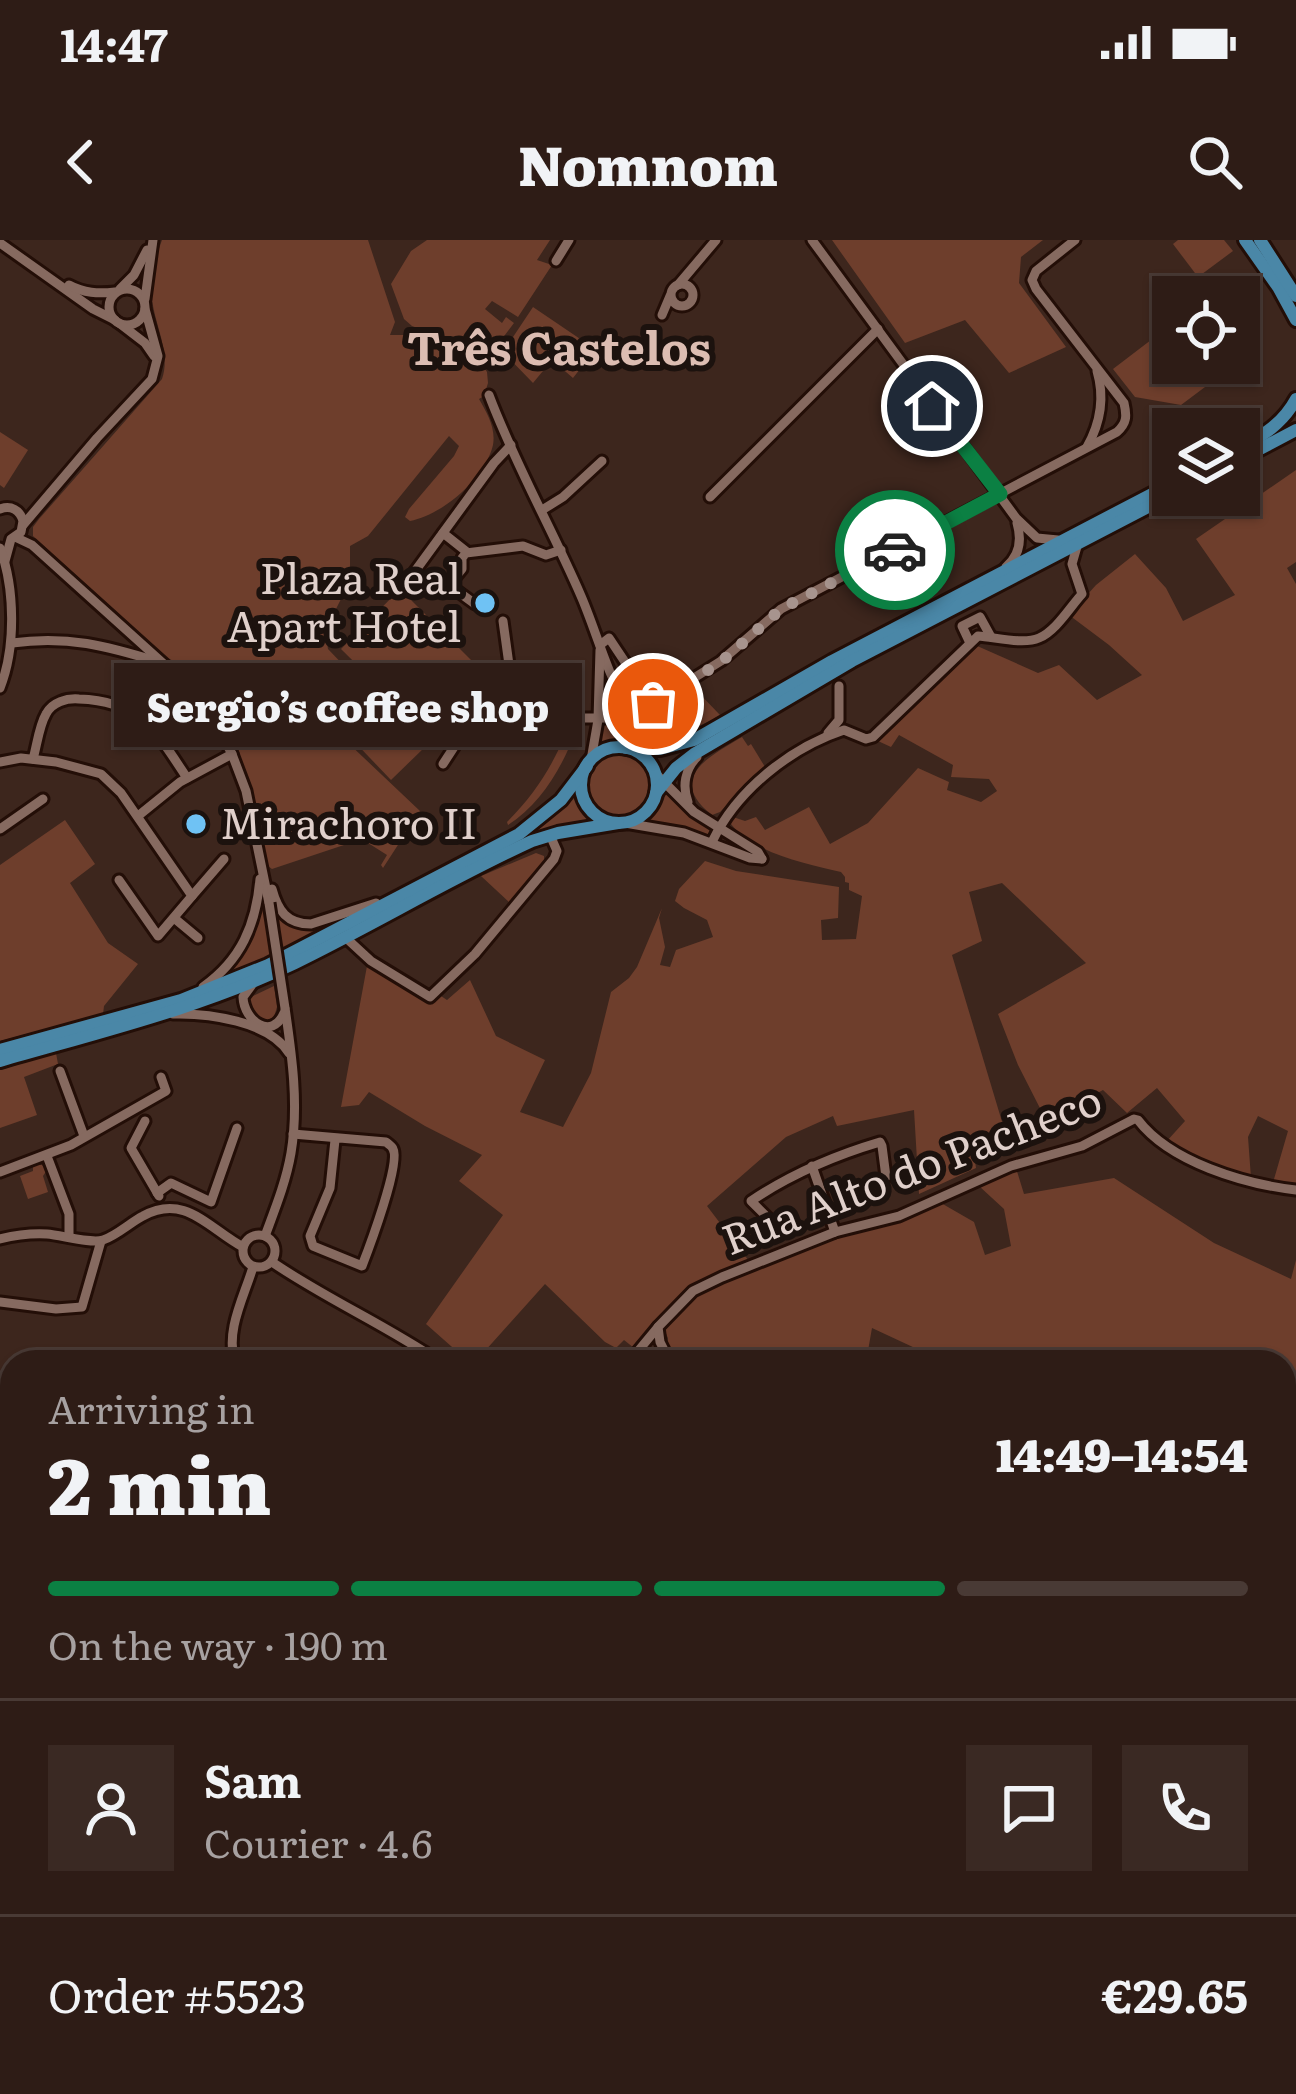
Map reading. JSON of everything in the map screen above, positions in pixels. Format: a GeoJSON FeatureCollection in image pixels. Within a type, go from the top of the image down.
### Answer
{"type":"FeatureCollection","features":[{"type":"Feature","properties":{"kind":"main road"},"geometry":{"type":"LineString","coordinates":[[1246,240],[1296,320]]}},
{"type":"Feature","properties":{"kind":"main road"},"geometry":{"type":"LineString","coordinates":[[1260,240],[1296,296]]}},
{"type":"Feature","properties":{"kind":"main road"},"geometry":{"type":"LineString","coordinates":[[1260,436],[1288,413],[1296,398]]}},
{"type":"Feature","properties":{"kind":"main road"},"geometry":{"type":"LineString","coordinates":[[1260,449],[1296,430]]}},
{"type":"Feature","properties":{"kind":"main road"},"geometry":{"type":"LineString","coordinates":[[0,1060],[201,1002],[345,937],[509,851],[550,835],[643,815],[652,805],[654,772],[683,745],[708,739],[1042,562],[1152,495]]}},
{"type":"Feature","properties":{"kind":"main road"},"geometry":{"type":"LineString","coordinates":[[654,772],[685,760],[708,739],[832,661],[1002,571],[1152,504]]}},
{"type":"Feature","properties":{"kind":"main road"},"geometry":{"type":"LineString","coordinates":[[0,1050],[188,997],[268,965],[540,820],[589,763],[607,750],[626,748],[654,772]]}},
{"type":"Feature","properties":{"kind":"main road"},"geometry":{"type":"LineString","coordinates":[[589,763],[581,784],[586,803],[600,818],[622,823]]}},
{"type":"Feature","properties":{"kind":"street"},"geometry":{"type":"LineString","coordinates":[[117,322],[108,306],[134,275],[152,240]]}},
{"type":"Feature","properties":{"kind":"street"},"geometry":{"type":"LineString","coordinates":[[117,322],[136,322],[145,306],[152,240]]}},
{"type":"Feature","properties":{"kind":"street"},"geometry":{"type":"LineString","coordinates":[[556,261],[569,240]]}},
{"type":"Feature","properties":{"kind":"street"},"geometry":{"type":"LineString","coordinates":[[662,315],[675,288],[716,240]]}},
{"type":"Feature","properties":{"kind":"street"},"geometry":{"type":"LineString","coordinates":[[812,240],[1016,518],[1037,538],[1071,541],[1073,573],[1082,594],[1038,639],[978,636],[870,739],[842,725]]}},
{"type":"Feature","properties":{"kind":"street"},"geometry":{"type":"LineString","coordinates":[[443,764],[486,698],[513,694],[578,718],[632,717],[721,662],[781,609],[1117,432],[1127,415],[1124,404],[1032,280],[1036,271],[1076,240]]}},
{"type":"Feature","properties":{"kind":"street"},"geometry":{"type":"LineString","coordinates":[[0,243],[146,343],[157,364]]}},
{"type":"Feature","properties":{"kind":"street"},"geometry":{"type":"LineString","coordinates":[[704,253],[710,267]]}},
{"type":"Feature","properties":{"kind":"street"},"geometry":{"type":"LineString","coordinates":[[14,533],[152,379],[157,364],[158,350],[137,292],[80,291],[44,273]]}},
{"type":"Feature","properties":{"kind":"street"},"geometry":{"type":"LineString","coordinates":[[687,285],[693,293],[680,310],[672,298],[675,288],[687,285]]}},
{"type":"Feature","properties":{"kind":"street"},"geometry":{"type":"LineString","coordinates":[[710,497],[878,329]]}},
{"type":"Feature","properties":{"kind":"street"},"geometry":{"type":"LineString","coordinates":[[1086,448],[1101,410],[1095,366]]}},
{"type":"Feature","properties":{"kind":"street"},"geometry":{"type":"LineString","coordinates":[[489,395],[561,550],[654,772],[694,812],[762,859],[684,833],[622,823]]}},
{"type":"Feature","properties":{"kind":"street"},"geometry":{"type":"LineString","coordinates":[[402,589],[511,445]]}},
{"type":"Feature","properties":{"kind":"street"},"geometry":{"type":"LineString","coordinates":[[542,510],[602,461]]}},
{"type":"Feature","properties":{"kind":"street"},"geometry":{"type":"LineString","coordinates":[[5,508],[41,506]]}},
{"type":"Feature","properties":{"kind":"street"},"geometry":{"type":"LineString","coordinates":[[5,508],[22,517],[5,561]]}},
{"type":"Feature","properties":{"kind":"street"},"geometry":{"type":"LineString","coordinates":[[1002,571],[1020,546],[1016,518]]}},
{"type":"Feature","properties":{"kind":"street"},"geometry":{"type":"LineString","coordinates":[[14,533],[164,664],[202,704],[232,754],[246,791],[269,903],[293,1067],[293,1134],[284,1186],[265,1236]]}},
{"type":"Feature","properties":{"kind":"street"},"geometry":{"type":"LineString","coordinates":[[443,533],[467,552]]}},
{"type":"Feature","properties":{"kind":"street"},"geometry":{"type":"LineString","coordinates":[[475,604],[449,585],[462,569],[467,552],[523,546],[546,556],[561,550]]}},
{"type":"Feature","properties":{"kind":"street"},"geometry":{"type":"LineString","coordinates":[[0,548],[12,643],[0,688]]}},
{"type":"Feature","properties":{"kind":"street"},"geometry":{"type":"LineString","coordinates":[[1042,562],[1060,562],[1073,573]]}},
{"type":"Feature","properties":{"kind":"street"},"geometry":{"type":"LineString","coordinates":[[970,643],[962,626],[980,617],[991,637]]}},
{"type":"Feature","properties":{"kind":"street"},"geometry":{"type":"LineString","coordinates":[[503,621],[513,694]]}},
{"type":"Feature","properties":{"kind":"street"},"geometry":{"type":"LineString","coordinates":[[600,645],[609,638],[653,704]]}},
{"type":"Feature","properties":{"kind":"street"},"geometry":{"type":"LineString","coordinates":[[12,643],[77,640],[164,664]]}},
{"type":"Feature","properties":{"kind":"street"},"geometry":{"type":"LineString","coordinates":[[589,763],[598,720],[600,645]]}},
{"type":"Feature","properties":{"kind":"street"},"geometry":{"type":"LineString","coordinates":[[839,686],[842,725]]}},
{"type":"Feature","properties":{"kind":"street"},"geometry":{"type":"LineString","coordinates":[[33,759],[46,712],[60,701],[78,698],[130,709],[167,748],[187,778]]}},
{"type":"Feature","properties":{"kind":"street"},"geometry":{"type":"LineString","coordinates":[[632,717],[678,739],[708,739]]}},
{"type":"Feature","properties":{"kind":"street"},"geometry":{"type":"LineString","coordinates":[[712,842],[728,815],[773,769],[842,725]]}},
{"type":"Feature","properties":{"kind":"street"},"geometry":{"type":"LineString","coordinates":[[694,812],[685,791],[688,769],[708,739]]}},
{"type":"Feature","properties":{"kind":"street"},"geometry":{"type":"LineString","coordinates":[[138,816],[187,778],[232,754]]}},
{"type":"Feature","properties":{"kind":"street"},"geometry":{"type":"LineString","coordinates":[[0,762],[33,759],[101,774],[138,816],[192,896]]}},
{"type":"Feature","properties":{"kind":"street"},"geometry":{"type":"LineString","coordinates":[[0,830],[43,799]]}},
{"type":"Feature","properties":{"kind":"street"},"geometry":{"type":"LineString","coordinates":[[345,937],[371,961],[430,997],[475,954],[554,859],[557,851],[550,835]]}},
{"type":"Feature","properties":{"kind":"street"},"geometry":{"type":"LineString","coordinates":[[119,880],[158,936],[224,859]]}},
{"type":"Feature","properties":{"kind":"street"},"geometry":{"type":"LineString","coordinates":[[261,862],[276,903],[300,924],[404,894]]}},
{"type":"Feature","properties":{"kind":"street"},"geometry":{"type":"LineString","coordinates":[[188,997],[226,968],[244,942],[256,909],[261,862]]}},
{"type":"Feature","properties":{"kind":"street"},"geometry":{"type":"LineString","coordinates":[[174,918],[198,938]]}},
{"type":"Feature","properties":{"kind":"street"},"geometry":{"type":"LineString","coordinates":[[259,979],[243,997],[250,1019],[274,1026],[286,1008]]}},
{"type":"Feature","properties":{"kind":"street"},"geometry":{"type":"LineString","coordinates":[[150,1018],[199,1014],[254,1028],[285,1045],[293,1067]]}},
{"type":"Feature","properties":{"kind":"street"},"geometry":{"type":"LineString","coordinates":[[60,1071],[84,1136]]}},
{"type":"Feature","properties":{"kind":"street"},"geometry":{"type":"LineString","coordinates":[[0,1172],[47,1156],[166,1091],[161,1077]]}},
{"type":"Feature","properties":{"kind":"street","name":"Rua Alto do Pacheco"},"geometry":{"type":"LineString","coordinates":[[639,1350],[693,1291],[835,1232],[899,1216],[1011,1166],[1082,1146],[1136,1119],[1152,1138],[1211,1169],[1296,1190]]}},
{"type":"Feature","properties":{"kind":"street"},"geometry":{"type":"LineString","coordinates":[[146,1120],[131,1148],[164,1207]]}},
{"type":"Feature","properties":{"kind":"street"},"geometry":{"type":"LineString","coordinates":[[157,1193],[171,1183],[211,1202],[237,1128]]}},
{"type":"Feature","properties":{"kind":"street"},"geometry":{"type":"LineString","coordinates":[[293,1134],[386,1142],[393,1147],[395,1156],[374,1235],[357,1278]]}},
{"type":"Feature","properties":{"kind":"street"},"geometry":{"type":"LineString","coordinates":[[335,1140],[330,1188],[310,1236],[313,1246],[362,1265]]}},
{"type":"Feature","properties":{"kind":"street"},"geometry":{"type":"LineString","coordinates":[[772,1222],[751,1201],[812,1166],[880,1142],[886,1177]]}},
{"type":"Feature","properties":{"kind":"street"},"geometry":{"type":"LineString","coordinates":[[47,1156],[69,1214],[69,1237]]}},
{"type":"Feature","properties":{"kind":"street"},"geometry":{"type":"LineString","coordinates":[[812,1166],[835,1232]]}},
{"type":"Feature","properties":{"kind":"street"},"geometry":{"type":"LineString","coordinates":[[0,1238],[20,1234],[101,1241],[164,1207],[186,1210],[243,1247]]}},
{"type":"Feature","properties":{"kind":"street"},"geometry":{"type":"LineString","coordinates":[[265,1236],[275,1249],[272,1262],[253,1267],[245,1260],[243,1247],[251,1237],[265,1236]]}},
{"type":"Feature","properties":{"kind":"street"},"geometry":{"type":"LineString","coordinates":[[0,1302],[56,1310],[82,1307],[101,1241]]}},
{"type":"Feature","properties":{"kind":"street"},"geometry":{"type":"LineString","coordinates":[[272,1262],[311,1289],[423,1350]]}},
{"type":"Feature","properties":{"kind":"street"},"geometry":{"type":"LineString","coordinates":[[231,1350],[232,1332],[253,1267]]}},
{"type":"Feature","properties":{"kind":"street"},"geometry":{"type":"LineString","coordinates":[[658,1327],[664,1350]]}},
{"type":"Feature","properties":{"kind":"street"},"geometry":{"type":"LineString","coordinates":[[414,1350],[416,1345]]}},
{"type":"Feature","properties":{"kind":"shaded area"},"geometry":{"type":"Polygon","coordinates":[[[162,240],[368,240],[395,322],[390,335],[414,335],[478,359],[487,372],[488,383],[479,399],[494,439],[481,470],[461,493],[435,511],[410,521],[405,517],[454,456],[459,446],[449,436],[368,536],[350,546],[345,591],[325,631],[328,649],[351,673],[344,739],[420,811],[383,868],[387,855],[357,836],[353,842],[272,869],[268,866],[246,774],[215,712],[182,667],[33,536],[39,519],[162,379],[164,349],[152,292],[162,240]]]}},
{"type":"Feature","properties":{"kind":"shaded area"},"geometry":{"type":"Polygon","coordinates":[[[427,240],[550,240],[537,260],[552,265],[518,317],[492,301],[485,309],[502,323],[506,317],[514,323],[493,351],[484,353],[404,319],[391,284],[411,251],[427,240]]]}},
{"type":"Feature","properties":{"kind":"shaded area"},"geometry":{"type":"Polygon","coordinates":[[[832,240],[1043,240],[1021,257],[1019,283],[1066,347],[1009,373],[965,320],[905,343],[832,240]]]}},
{"type":"Feature","properties":{"kind":"shaded area"},"geometry":{"type":"Polygon","coordinates":[[[1224,240],[1233,251],[1197,276],[1173,244],[1224,240]]]}},
{"type":"Feature","properties":{"kind":"shaded area"},"geometry":{"type":"Polygon","coordinates":[[[533,307],[592,347],[573,378],[552,360],[533,383],[503,352],[533,307]]]}},
{"type":"Feature","properties":{"kind":"shaded area"},"geometry":{"type":"Polygon","coordinates":[[[1152,339],[1152,384],[1205,387],[1181,405],[1135,397],[1113,369],[1152,339]]]}},
{"type":"Feature","properties":{"kind":"shaded area"},"geometry":{"type":"Polygon","coordinates":[[[0,432],[28,450],[4,488],[0,485],[0,432]]]}},
{"type":"Feature","properties":{"kind":"shaded area"},"geometry":{"type":"Polygon","coordinates":[[[1296,470],[1296,562],[1287,568],[1296,584],[1296,1187],[1272,1186],[1288,1131],[1258,1116],[1248,1137],[1251,1178],[1232,1173],[1166,1142],[1185,1121],[1157,1088],[1127,1113],[1103,1090],[1046,1120],[998,1014],[1086,963],[1002,883],[969,892],[982,941],[952,955],[1009,1145],[975,1161],[976,1168],[919,1194],[914,1110],[837,1126],[833,1116],[786,1137],[707,1206],[755,1269],[941,1203],[974,1222],[985,1255],[1011,1246],[1004,1209],[979,1186],[1016,1168],[1024,1194],[1114,1178],[1214,1243],[1291,1279],[1296,1260],[1296,1350],[919,1350],[872,1328],[868,1350],[668,1350],[659,1319],[634,1348],[624,1340],[616,1348],[545,1284],[486,1350],[455,1350],[426,1324],[503,1215],[459,1181],[482,1155],[369,1092],[359,1105],[341,1107],[367,966],[424,999],[438,994],[447,1000],[470,980],[496,1036],[545,1060],[520,1112],[563,1127],[591,1073],[611,992],[637,967],[662,908],[659,918],[665,947],[660,965],[670,967],[676,950],[713,937],[707,920],[675,901],[679,889],[705,861],[736,871],[839,887],[838,918],[821,920],[822,940],[856,939],[862,896],[849,890],[841,872],[753,843],[731,824],[733,817],[745,821],[756,817],[765,830],[809,807],[830,844],[868,823],[918,768],[949,782],[947,790],[981,802],[997,791],[989,779],[951,777],[953,765],[899,735],[891,747],[878,741],[975,645],[1038,673],[1059,665],[1097,700],[1142,675],[1069,615],[1096,585],[1135,554],[1166,588],[1183,621],[1235,595],[1196,539],[1229,516],[1260,516],[1260,495],[1296,470]]]}},
{"type":"Feature","properties":{"kind":"shaded area"},"geometry":{"type":"Polygon","coordinates":[[[400,589],[492,681],[433,740],[341,649],[400,589]]]}},
{"type":"Feature","properties":{"kind":"shaded area"},"geometry":{"type":"Polygon","coordinates":[[[694,688],[720,715],[685,730],[649,721],[657,708],[694,688]]]}},
{"type":"Feature","properties":{"kind":"shaded area"},"geometry":{"type":"Polygon","coordinates":[[[382,701],[426,746],[391,780],[348,735],[382,701]]]}},
{"type":"Feature","properties":{"kind":"shaded area"},"geometry":{"type":"Polygon","coordinates":[[[628,722],[635,745],[615,743],[598,748],[603,724],[628,722]]]}},
{"type":"Feature","properties":{"kind":"shaded area"},"geometry":{"type":"Polygon","coordinates":[[[564,723],[577,728],[558,770],[531,806],[508,825],[554,759],[565,735],[560,731],[564,723]]]}},
{"type":"Feature","properties":{"kind":"shaded area"},"geometry":{"type":"Polygon","coordinates":[[[742,737],[765,767],[712,815],[698,802],[692,779],[706,760],[742,737]]]}},
{"type":"Feature","properties":{"kind":"shaded area"},"geometry":{"type":"Polygon","coordinates":[[[619,755],[641,764],[650,786],[641,808],[619,817],[597,808],[588,786],[597,764],[619,755]]]}},
{"type":"Feature","properties":{"kind":"shaded area"},"geometry":{"type":"Polygon","coordinates":[[[577,787],[581,805],[597,823],[582,824],[267,972],[162,1009],[516,841],[577,787]]]}},
{"type":"Feature","properties":{"kind":"shaded area"},"geometry":{"type":"Polygon","coordinates":[[[665,789],[712,831],[709,836],[645,822],[665,789]]]}},
{"type":"Feature","properties":{"kind":"shaded area"},"geometry":{"type":"Polygon","coordinates":[[[65,820],[95,864],[70,883],[108,943],[138,964],[104,1006],[103,1014],[0,1041],[0,865],[65,820]]]}},
{"type":"Feature","properties":{"kind":"shaded area"},"geometry":{"type":"Polygon","coordinates":[[[536,853],[544,856],[544,863],[511,904],[481,876],[536,853]]]}},
{"type":"Feature","properties":{"kind":"shaded area"},"geometry":{"type":"Polygon","coordinates":[[[259,902],[276,909],[289,926],[302,930],[347,919],[224,978],[248,943],[259,902]]]}},
{"type":"Feature","properties":{"kind":"shaded area"},"geometry":{"type":"Polygon","coordinates":[[[274,986],[274,1017],[264,1022],[254,1018],[248,1006],[251,997],[274,986]]]}},
{"type":"Feature","properties":{"kind":"shaded area"},"geometry":{"type":"Polygon","coordinates":[[[56,1053],[58,1064],[24,1077],[37,1115],[0,1128],[0,1070],[56,1053]]]}},
{"type":"Feature","properties":{"kind":"shaded area"},"geometry":{"type":"Polygon","coordinates":[[[33,1165],[47,1170],[43,1176],[48,1192],[28,1199],[20,1176],[33,1171],[33,1165]]]}},
{"type":"Feature","properties":{"kind":"way so far"},"geometry":{"type":"LineString","coordinates":[[653,704],[721,662],[781,609],[895,550]]}},
{"type":"Feature","properties":{"kind":"place","name":"Plaza Real Apart Hotel"},"geometry":{"type":"Point","coordinates":[485,603]}},
{"type":"Feature","properties":{"kind":"place","name":"Sergio’s coffee shop"},"geometry":{"type":"Point","coordinates":[653,704]}},
{"type":"Feature","properties":{"kind":"place","name":"Mirachoro II"},"geometry":{"type":"Point","coordinates":[196,824]}},
{"type":"Feature","properties":{"kind":"district","name":"Três Castelos"},"geometry":{"type":"Point","coordinates":[559,349]}},
{"type":"Feature","properties":{"kind":"route"},"geometry":{"type":"LineString","coordinates":[[895,550],[1000,494],[932,406]]}}]}
